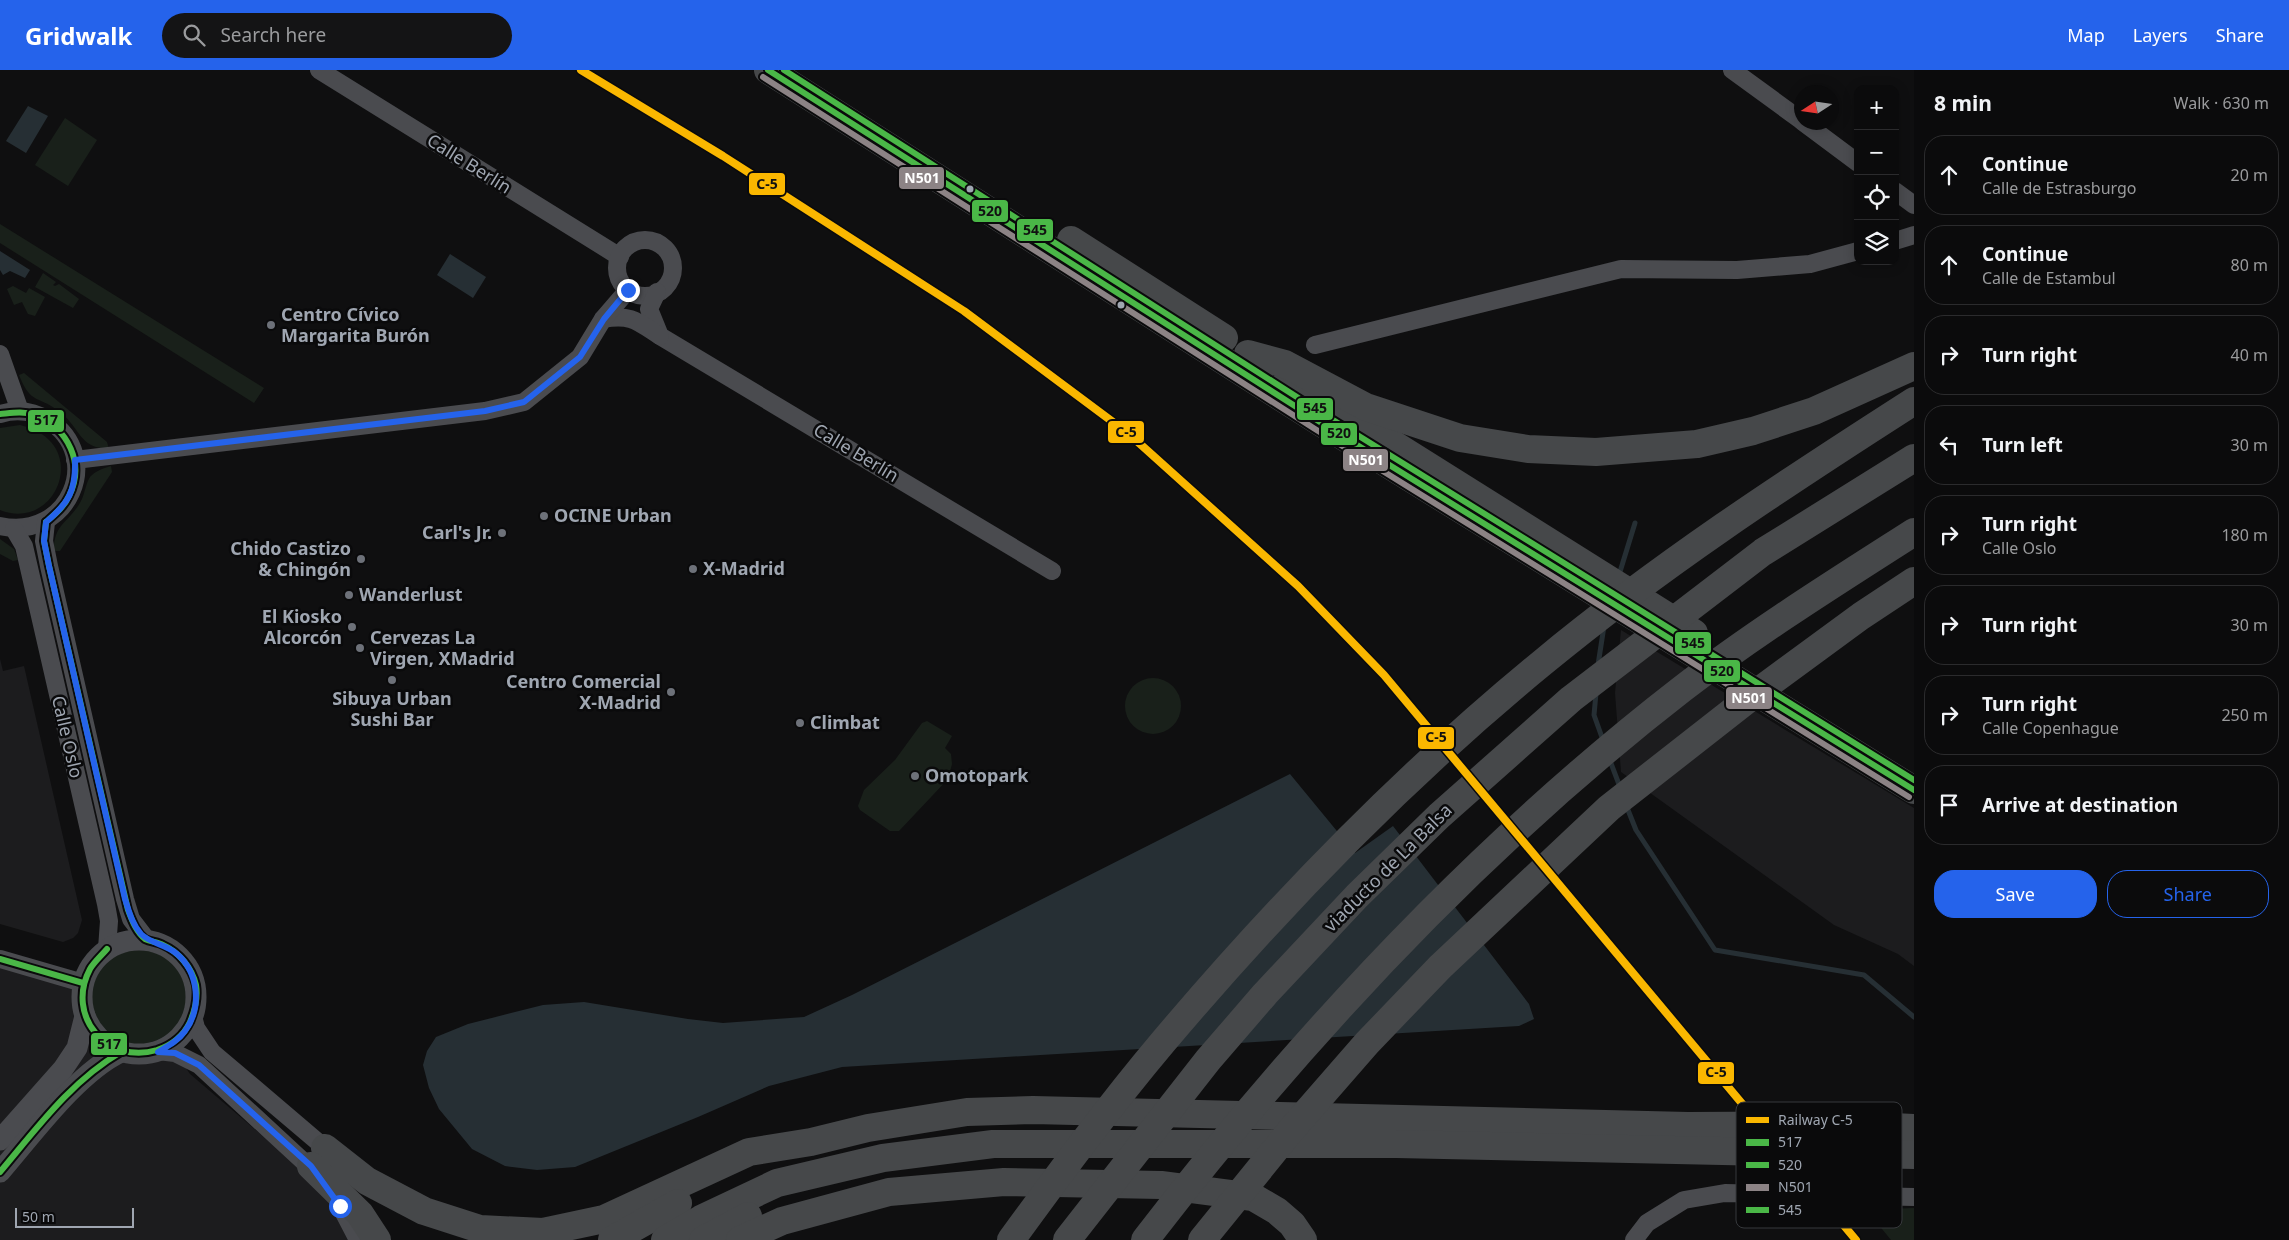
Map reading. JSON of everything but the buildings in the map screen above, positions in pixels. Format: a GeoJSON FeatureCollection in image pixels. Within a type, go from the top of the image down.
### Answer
{"type":"FeatureCollection","features":[{"type":"Feature","properties":{"kind":"main road"},"geometry":{"type":"LineString","coordinates":[[768,70],[1320,422],[1614,593],[1914,775]]}},
{"type":"Feature","properties":{"kind":"main road"},"geometry":{"type":"LineString","coordinates":[[796,70],[1134,278],[1914,790]]}},
{"type":"Feature","properties":{"kind":"main road"},"geometry":{"type":"LineString","coordinates":[[1248,354],[1285,364],[1366,407],[1460,438],[1528,449],[1596,452],[1697,444],[1753,431],[1814,412],[1914,366]]}},
{"type":"Feature","properties":{"kind":"main road"},"geometry":{"type":"LineString","coordinates":[[1011,1240],[1070,1160],[1161,1044],[1324,864],[1411,778],[1541,664],[1642,584],[1755,504],[1914,401]]}},
{"type":"Feature","properties":{"kind":"main road"},"geometry":{"type":"LineString","coordinates":[[1755,504],[1854,449],[1914,422]]}},
{"type":"Feature","properties":{"kind":"main road","name":"viaducto de La Balsa"},"geometry":{"type":"LineString","coordinates":[[1067,1240],[1208,1060],[1265,994],[1357,896],[1439,816],[1572,699],[1763,552],[1914,458]]}},
{"type":"Feature","properties":{"kind":"main road"},"geometry":{"type":"LineString","coordinates":[[1145,1240],[1264,1090],[1334,1011],[1405,936],[1529,820],[1613,745],[1684,688],[1828,586],[1914,532]]}},
{"type":"Feature","properties":{"kind":"main road"},"geometry":{"type":"LineString","coordinates":[[1202,1240],[1292,1129],[1368,1043],[1447,960],[1616,803],[1752,696],[1861,616],[1911,583]]}},
{"type":"Feature","properties":{"kind":"main road"},"geometry":{"type":"LineString","coordinates":[[318,1157],[367,1180],[424,1211],[480,1229],[543,1232],[604,1219],[749,1152],[812,1142],[868,1128],[967,1112],[1033,1110],[1736,1126]]}},
{"type":"Feature","properties":{"kind":"main road"},"geometry":{"type":"LineString","coordinates":[[612,1240],[686,1198],[812,1142]]}},
{"type":"Feature","properties":{"kind":"main road"},"geometry":{"type":"LineString","coordinates":[[665,1240],[701,1219],[777,1183],[882,1158],[993,1144],[1396,1144],[1736,1151]]}},
{"type":"Feature","properties":{"kind":"main road"},"geometry":{"type":"LineString","coordinates":[[318,1157],[377,1240]]}},
{"type":"Feature","properties":{"kind":"main road"},"geometry":{"type":"LineString","coordinates":[[703,1240],[777,1200],[882,1158]]}},
{"type":"Feature","properties":{"kind":"main road"},"geometry":{"type":"LineString","coordinates":[[740,1240],[782,1221],[889,1192],[1004,1182],[1161,1185],[1253,1197],[1277,1211],[1292,1224],[1303,1240]]}},
{"type":"Feature","properties":{"kind":"street","name":"Calle Berlín"},"geometry":{"type":"LineString","coordinates":[[319,70],[620,257]]}},
{"type":"Feature","properties":{"kind":"street"},"geometry":{"type":"LineString","coordinates":[[1732,70],[1794,116]]}},
{"type":"Feature","properties":{"kind":"street"},"geometry":{"type":"LineString","coordinates":[[1813,130],[1854,160]]}},
{"type":"Feature","properties":{"kind":"street"},"geometry":{"type":"LineString","coordinates":[[1899,194],[1914,205]]}},
{"type":"Feature","properties":{"kind":"street"},"geometry":{"type":"LineString","coordinates":[[1899,240],[1914,235]]}},
{"type":"Feature","properties":{"kind":"street"},"geometry":{"type":"LineString","coordinates":[[641,240],[658,243],[671,256],[672,275],[667,285],[657,292],[642,295],[628,290],[618,275],[620,257],[632,243],[641,240]]}},
{"type":"Feature","properties":{"kind":"street"},"geometry":{"type":"LineString","coordinates":[[1315,345],[1621,269],[1737,270],[1810,264],[1854,253]]}},
{"type":"Feature","properties":{"kind":"street"},"geometry":{"type":"LineString","coordinates":[[75,460],[485,411],[524,402],[580,357],[604,319],[628,290]]}},
{"type":"Feature","properties":{"kind":"street"},"geometry":{"type":"LineString","coordinates":[[657,292],[649,309],[660,336]]}},
{"type":"Feature","properties":{"kind":"street","name":"Calle Berlín"},"geometry":{"type":"LineString","coordinates":[[604,319],[620,316],[634,319],[1052,571]]}},
{"type":"Feature","properties":{"kind":"street"},"geometry":{"type":"LineString","coordinates":[[0,354],[20,411]]}},
{"type":"Feature","properties":{"kind":"street"},"geometry":{"type":"LineString","coordinates":[[0,414],[20,411],[39,415],[56,426],[69,441],[75,460],[76,478],[70,496],[60,511],[46,522],[30,528],[7,528]]}},
{"type":"Feature","properties":{"kind":"street","name":"Calle Oslo"},"geometry":{"type":"LineString","coordinates":[[46,522],[44,541],[49,566],[125,899],[131,919],[139,932],[147,940]]}},
{"type":"Feature","properties":{"kind":"street","name":"Calle Oslo"},"geometry":{"type":"LineString","coordinates":[[7,528],[24,546],[106,904],[109,921],[108,948]]}},
{"type":"Feature","properties":{"kind":"street"},"geometry":{"type":"LineString","coordinates":[[158,1052],[173,1044],[185,1032],[193,1016],[197,1000],[195,983],[188,967],[178,954],[164,945],[147,940],[127,941],[108,948],[88,970],[83,983],[82,1000],[85,1016],[99,1038],[121,1052],[140,1055],[158,1052],[175,1053],[199,1065],[318,1157]]}},
{"type":"Feature","properties":{"kind":"street"},"geometry":{"type":"LineString","coordinates":[[0,958],[83,983]]}},
{"type":"Feature","properties":{"kind":"street"},"geometry":{"type":"LineString","coordinates":[[0,1140],[63,1069],[77,1048],[85,1016]]}},
{"type":"Feature","properties":{"kind":"street"},"geometry":{"type":"LineString","coordinates":[[193,1016],[196,1028],[212,1052],[318,1157],[358,1240]]}},
{"type":"Feature","properties":{"kind":"street"},"geometry":{"type":"LineString","coordinates":[[0,1172],[80,1082],[99,1064],[121,1052]]}},
{"type":"Feature","properties":{"kind":"street"},"geometry":{"type":"LineString","coordinates":[[1634,1240],[1647,1223],[1684,1200],[1725,1193],[1736,1193]]}},
{"type":"Feature","properties":{"kind":"shaded area"},"geometry":{"type":"Polygon","coordinates":[[[28,106],[48,116],[26,153],[6,141],[28,106]]]}},
{"type":"Feature","properties":{"kind":"shaded area"},"geometry":{"type":"Polygon","coordinates":[[[65,118],[97,140],[68,186],[35,165],[65,118]]]}},
{"type":"Feature","properties":{"kind":"shaded area"},"geometry":{"type":"Polygon","coordinates":[[[0,224],[264,388],[254,403],[0,243],[0,224]]]}},
{"type":"Feature","properties":{"kind":"shaded area"},"geometry":{"type":"Polygon","coordinates":[[[0,251],[30,270],[25,278],[10,271],[3,275],[0,270],[0,251]]]}},
{"type":"Feature","properties":{"kind":"shaded area"},"geometry":{"type":"Polygon","coordinates":[[[450,254],[486,277],[473,298],[437,275],[450,254]]]}},
{"type":"Feature","properties":{"kind":"shaded area"},"geometry":{"type":"Polygon","coordinates":[[[43,273],[56,282],[53,285],[59,284],[79,299],[73,308],[35,287],[43,273]]]}},
{"type":"Feature","properties":{"kind":"shaded area"},"geometry":{"type":"Polygon","coordinates":[[[13,286],[26,293],[29,288],[45,297],[35,316],[28,314],[22,302],[14,305],[7,289],[13,286]]]}},
{"type":"Feature","properties":{"kind":"shaded area"},"geometry":{"type":"Polygon","coordinates":[[[24,373],[107,442],[109,449],[99,448],[86,441],[68,419],[54,407],[32,396],[23,385],[19,375],[24,373]]]}},
{"type":"Feature","properties":{"kind":"shaded area"},"geometry":{"type":"Polygon","coordinates":[[[20,425],[42,434],[56,449],[61,465],[59,482],[51,498],[37,509],[20,514],[0,510],[0,428],[20,425]]]}},
{"type":"Feature","properties":{"kind":"shaded area"},"geometry":{"type":"Polygon","coordinates":[[[111,466],[112,472],[60,551],[54,551],[56,534],[78,507],[90,477],[97,471],[111,466]]]}},
{"type":"Feature","properties":{"kind":"shaded area"},"geometry":{"type":"Polygon","coordinates":[[[0,539],[14,549],[18,560],[13,561],[0,554],[0,539]]]}},
{"type":"Feature","properties":{"kind":"shaded area"},"geometry":{"type":"Polygon","coordinates":[[[1621,630],[1914,808],[1914,966],[1898,954],[1834,925],[1621,772],[1615,693],[1621,630]]]}},
{"type":"Feature","properties":{"kind":"shaded area"},"geometry":{"type":"Polygon","coordinates":[[[0,659],[3,671],[24,666],[82,920],[78,933],[73,938],[63,942],[0,924],[0,659]]]}},
{"type":"Feature","properties":{"kind":"shaded area"},"geometry":{"type":"Polygon","coordinates":[[[1147,678],[1159,678],[1173,686],[1181,700],[1179,717],[1173,726],[1159,734],[1147,734],[1137,729],[1130,722],[1125,712],[1125,700],[1130,690],[1137,683],[1147,678]]]}},
{"type":"Feature","properties":{"kind":"shaded area","name":"Omotopark"},"geometry":{"type":"Polygon","coordinates":[[[927,721],[952,736],[945,748],[951,754],[952,764],[948,779],[899,831],[890,831],[860,810],[858,806],[864,790],[895,760],[922,723],[927,721]]]}},
{"type":"Feature","properties":{"kind":"shaded area"},"geometry":{"type":"Polygon","coordinates":[[[1290,774],[1355,853],[1393,826],[1529,1004],[1534,1019],[1519,1026],[842,1067],[769,1086],[575,1167],[537,1170],[505,1166],[472,1149],[439,1109],[429,1088],[423,1065],[427,1051],[436,1037],[468,1024],[543,1005],[584,1002],[723,1023],[804,1017],[852,995],[1290,774]]]}},
{"type":"Feature","properties":{"kind":"shaded area"},"geometry":{"type":"Polygon","coordinates":[[[139,950],[157,954],[172,964],[182,979],[186,997],[182,1015],[172,1030],[157,1040],[139,1044],[121,1040],[106,1030],[96,1015],[92,997],[96,979],[106,964],[121,954],[139,950]]]}},
{"type":"Feature","properties":{"kind":"shaded area"},"geometry":{"type":"Polygon","coordinates":[[[0,959],[138,997],[190,1074],[318,1183],[365,1240],[0,1240],[0,959]]]}},
{"type":"Feature","properties":{"kind":"shaded area"},"geometry":{"type":"Polygon","coordinates":[[[1902,1208],[1914,1208],[1914,1240],[1891,1240],[1881,1228],[1902,1228],[1902,1208]]]}},
{"type":"Feature","properties":{"kind":"waterway"},"geometry":{"type":"LineString","coordinates":[[1619,575],[1635,523]]}},
{"type":"Feature","properties":{"kind":"waterway"},"geometry":{"type":"LineString","coordinates":[[1598,665],[1604,626]]}},
{"type":"Feature","properties":{"kind":"waterway"},"geometry":{"type":"LineString","coordinates":[[1596,693],[1594,715],[1604,743]]}},
{"type":"Feature","properties":{"kind":"waterway"},"geometry":{"type":"LineString","coordinates":[[1609,758],[1620,787]]}},
{"type":"Feature","properties":{"kind":"waterway"},"geometry":{"type":"LineString","coordinates":[[1626,805],[1636,830],[1715,950],[1864,975],[1914,1017]]}},
{"type":"Feature","properties":{"kind":"rail line","name":"C-5"},"geometry":{"type":"LineString","coordinates":[[581,70],[723,156],[964,311],[1129,434],[1298,586],[1384,675],[1741,1102]]}},
{"type":"Feature","properties":{"kind":"rail line","name":"C-5"},"geometry":{"type":"LineString","coordinates":[[1846,1228],[1856,1240]]}},
{"type":"Feature","properties":{"kind":"transit line","name":"520"},"geometry":{"type":"LineString","coordinates":[[768,70],[1320,422],[1914,790]]}},
{"type":"Feature","properties":{"kind":"transit line","name":"545"},"geometry":{"type":"LineString","coordinates":[[784,70],[1325,415],[1914,780]]}},
{"type":"Feature","properties":{"kind":"transit line","name":"N501"},"geometry":{"type":"LineString","coordinates":[[763,77],[1315,429],[1909,797]]}},
{"type":"Feature","properties":{"kind":"transit line","name":"517"},"geometry":{"type":"LineString","coordinates":[[0,414],[26,413],[34,415],[56,429],[71,448],[74,460],[74,484],[65,504],[46,522]]}},
{"type":"Feature","properties":{"kind":"transit line","name":"517"},"geometry":{"type":"LineString","coordinates":[[46,522],[44,541],[49,566],[128,910],[139,933],[145,939],[161,944],[179,956],[188,967],[196,985],[196,1004],[190,1022],[184,1032],[168,1046],[139,1053],[122,1050],[107,1043],[95,1033],[87,1019],[83,1004],[84,987],[90,969],[107,949]]}},
{"type":"Feature","properties":{"kind":"transit line","name":"517"},"geometry":{"type":"LineString","coordinates":[[0,959],[83,983]]}},
{"type":"Feature","properties":{"kind":"transit line","name":"517"},"geometry":{"type":"LineString","coordinates":[[0,1172],[41,1122],[70,1091],[121,1052]]}},
{"type":"Feature","properties":{"kind":"place","name":"Centro Cívico Margarita Burón"},"geometry":{"type":"Point","coordinates":[271,325]}},
{"type":"Feature","properties":{"kind":"place","name":"OCINE Urban"},"geometry":{"type":"Point","coordinates":[544,516]}},
{"type":"Feature","properties":{"kind":"place","name":"Carl's Jr."},"geometry":{"type":"Point","coordinates":[502,533]}},
{"type":"Feature","properties":{"kind":"place","name":"Chido Castizo & Chingón"},"geometry":{"type":"Point","coordinates":[361,559]}},
{"type":"Feature","properties":{"kind":"place","name":"X-Madrid"},"geometry":{"type":"Point","coordinates":[693,569]}},
{"type":"Feature","properties":{"kind":"place","name":"Wanderlust"},"geometry":{"type":"Point","coordinates":[349,595]}},
{"type":"Feature","properties":{"kind":"place","name":"El Kiosko Alcorcón"},"geometry":{"type":"Point","coordinates":[352,627]}},
{"type":"Feature","properties":{"kind":"place","name":"Cervezas La Virgen, XMadrid"},"geometry":{"type":"Point","coordinates":[360,648]}},
{"type":"Feature","properties":{"kind":"place","name":"Sibuya Urban Sushi Bar"},"geometry":{"type":"Point","coordinates":[392,680]}},
{"type":"Feature","properties":{"kind":"place","name":"Centro Comercial X-Madrid"},"geometry":{"type":"Point","coordinates":[671,692]}},
{"type":"Feature","properties":{"kind":"place","name":"Climbat"},"geometry":{"type":"Point","coordinates":[800,723]}},
{"type":"Feature","properties":{"kind":"place","name":"Omotopark"},"geometry":{"type":"Point","coordinates":[915,776]}},
{"type":"Feature","properties":{"kind":"route"},"geometry":{"type":"LineString","coordinates":[[340,1206],[311,1166],[199,1065],[175,1053],[158,1052],[173,1044],[185,1032],[193,1016],[197,1000],[195,983],[188,967],[178,954],[164,945],[147,940],[139,932],[131,919],[49,566],[44,541],[46,522],[60,511],[70,496],[76,478],[75,460],[485,411],[524,402],[580,357],[604,319],[628,290]]}}]}
